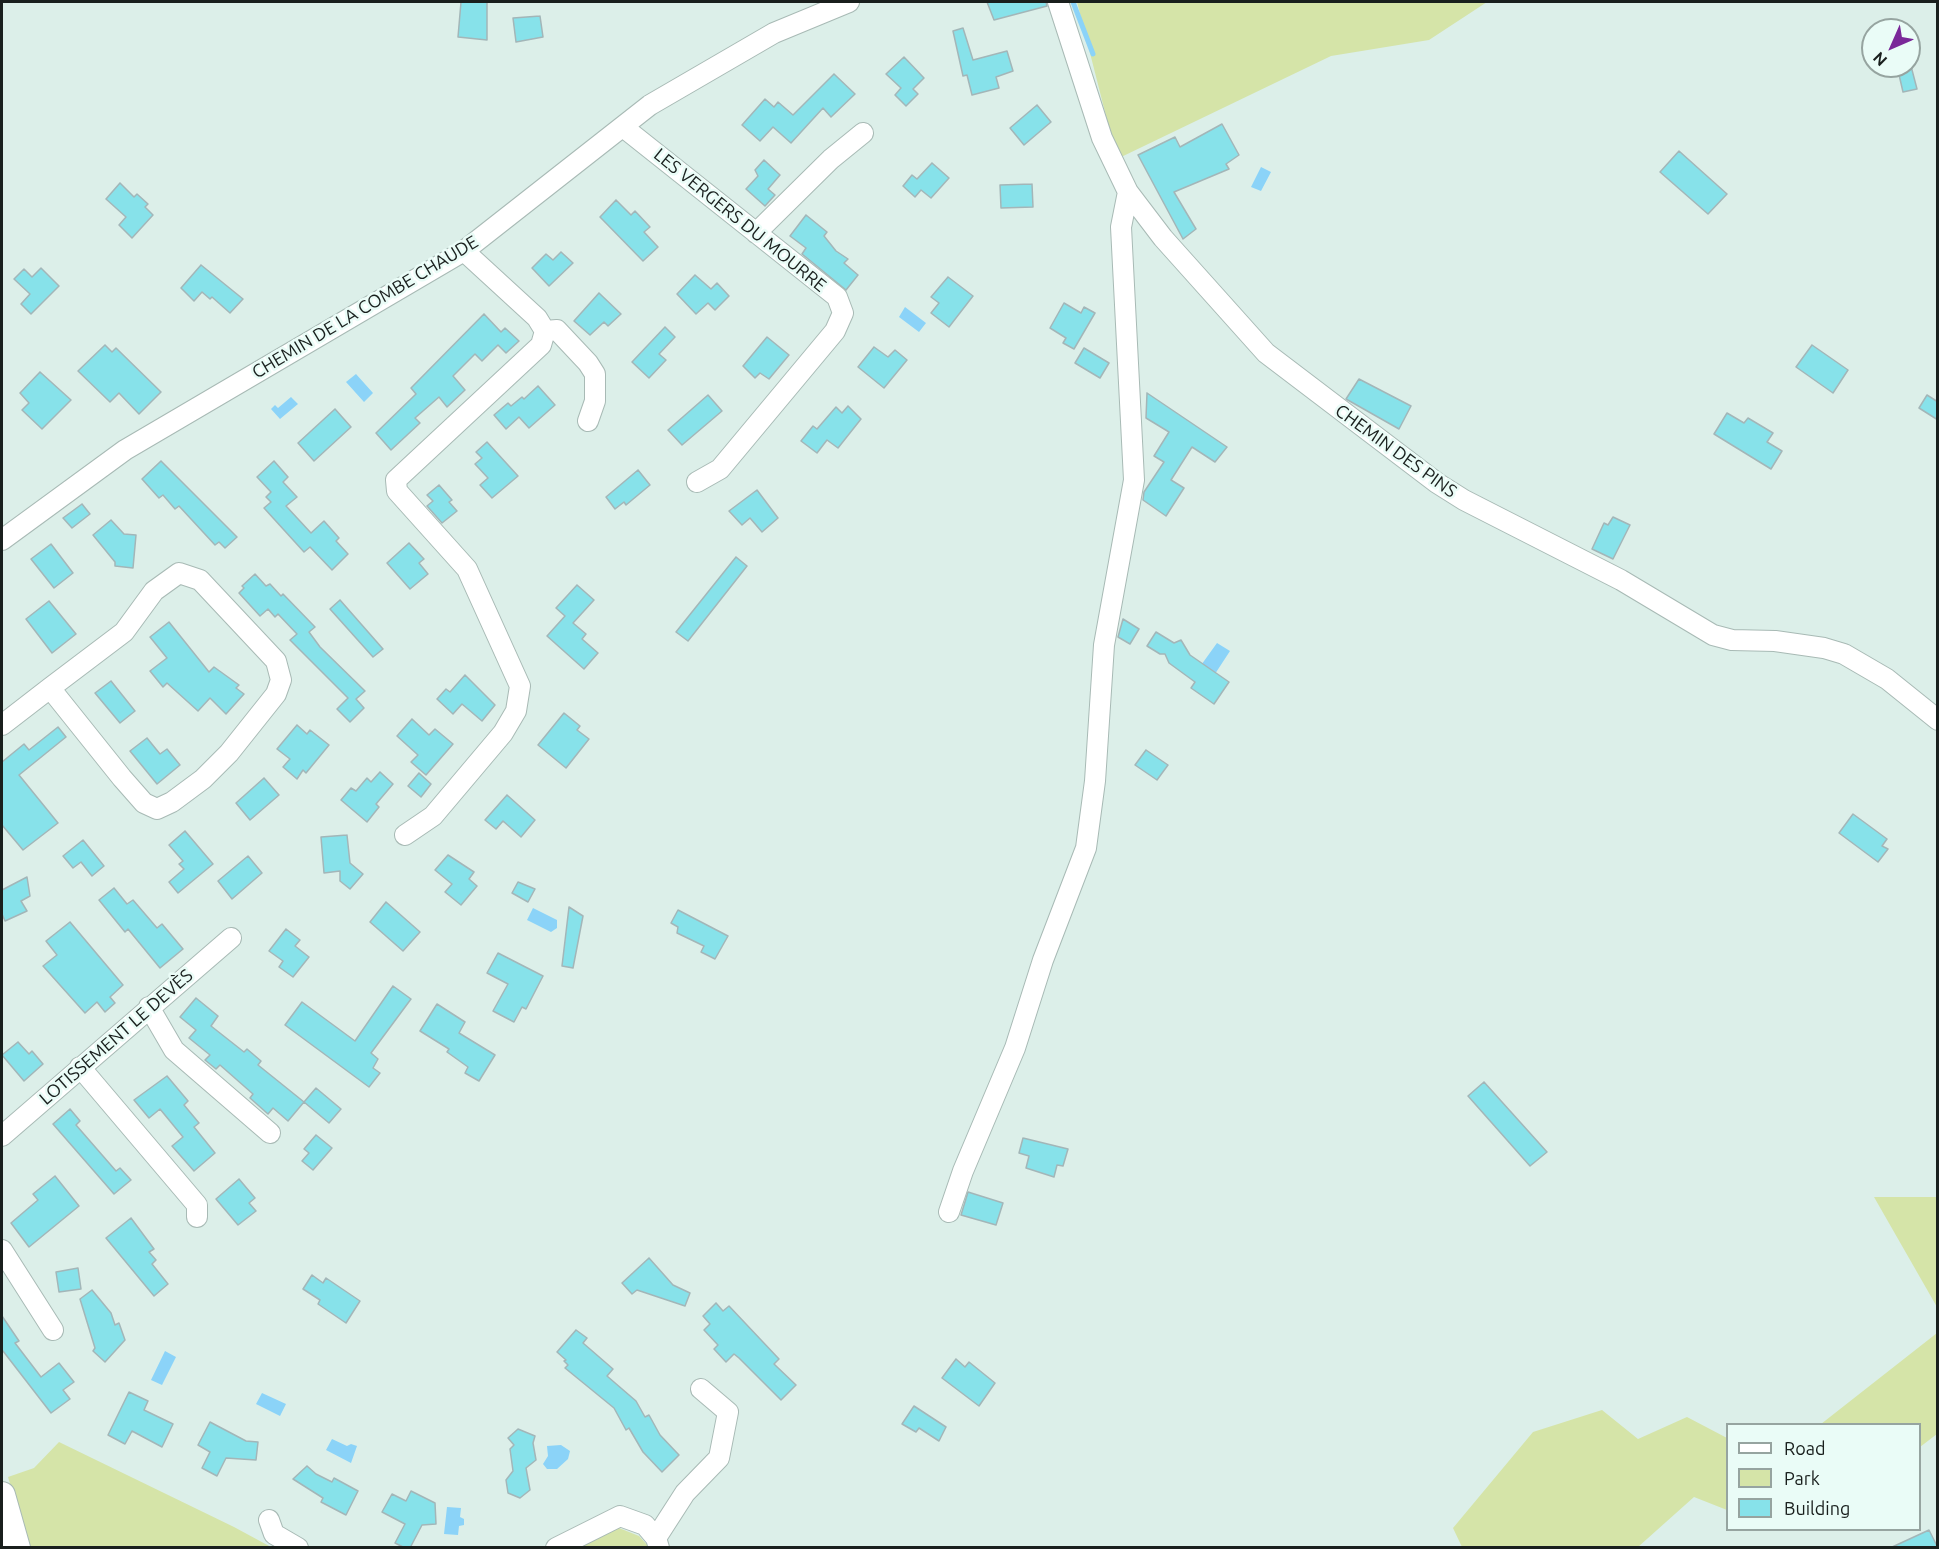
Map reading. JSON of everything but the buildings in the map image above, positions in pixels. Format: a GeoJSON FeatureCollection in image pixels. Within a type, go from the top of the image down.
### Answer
{"type":"FeatureCollection","features":[{"type":"Feature","properties":{"kind":"main road"},"geometry":{"type":"LineString","coordinates":[[2,1495],[17,1548]]}},
{"type":"Feature","properties":{"kind":"street","name":"CHEMIN DE LA COMBE CHAUDE"},"geometry":{"type":"LineString","coordinates":[[2,540],[125,450],[464,251],[650,105],[774,33],[849,2]]}},
{"type":"Feature","properties":{"kind":"street","name":"CHEMIN DES PINS"},"geometry":{"type":"LineString","coordinates":[[1058,2],[1102,138],[1128,192],[1163,238],[1266,353],[1437,483],[1464,500],[1621,580],[1713,635],[1731,640],[1775,641],[1824,648],[1844,654],[1887,680],[1938,720]]}},
{"type":"Feature","properties":{"kind":"street","name":"LES VERGERS DU MOURRE"},"geometry":{"type":"LineString","coordinates":[[622,127],[837,297],[843,313],[835,331],[720,469],[698,482]]}},
{"type":"Feature","properties":{"kind":"street"},"geometry":{"type":"LineString","coordinates":[[756,233],[831,159],[863,133]]}},
{"type":"Feature","properties":{"kind":"street"},"geometry":{"type":"LineString","coordinates":[[949,1212],[963,1172],[1015,1048],[1043,960],[1086,848],[1095,782],[1104,645],[1134,480],[1121,227],[1128,192]]}},
{"type":"Feature","properties":{"kind":"street"},"geometry":{"type":"LineString","coordinates":[[405,834],[433,816],[503,733],[516,711],[520,686],[467,569],[397,491],[396,480],[541,345],[545,332],[537,318],[464,251]]}},
{"type":"Feature","properties":{"kind":"street"},"geometry":{"type":"LineString","coordinates":[[545,332],[557,330],[588,363],[595,374],[595,401],[588,422]]}},
{"type":"Feature","properties":{"kind":"street"},"geometry":{"type":"LineString","coordinates":[[2,725],[50,688],[124,632],[154,591],[179,573],[200,580],[276,661],[281,680],[276,694],[229,753],[203,779],[172,802],[157,809],[144,803],[50,688]]}},
{"type":"Feature","properties":{"kind":"street","name":"LOTISSEMENT LE DEVÈS"},"geometry":{"type":"LineString","coordinates":[[2,1136],[231,938]]}},
{"type":"Feature","properties":{"kind":"street"},"geometry":{"type":"LineString","coordinates":[[149,1007],[174,1050],[270,1132]]}},
{"type":"Feature","properties":{"kind":"street"},"geometry":{"type":"LineString","coordinates":[[80,1067],[197,1205],[197,1217]]}},
{"type":"Feature","properties":{"kind":"street"},"geometry":{"type":"LineString","coordinates":[[2,1250],[53,1330]]}},
{"type":"Feature","properties":{"kind":"street"},"geometry":{"type":"LineString","coordinates":[[556,1548],[620,1516],[645,1525],[657,1543],[685,1493],[719,1458],[728,1412],[701,1389]]}},
{"type":"Feature","properties":{"kind":"street"},"geometry":{"type":"LineString","coordinates":[[269,1520],[274,1534],[298,1548]]}},
{"type":"Feature","properties":{"kind":"green space"},"geometry":{"type":"Polygon","coordinates":[[[1077,2],[1487,2],[1429,40],[1331,56],[1117,159],[1077,2]]]}},
{"type":"Feature","properties":{"kind":"green space"},"geometry":{"type":"Polygon","coordinates":[[[1874,1197],[1937,1197],[1937,1307],[1874,1197]]]}},
{"type":"Feature","properties":{"kind":"green space"},"geometry":{"type":"Polygon","coordinates":[[[1937,1333],[1937,1434],[1921,1446],[1921,1423],[1822,1423],[1937,1333]]]}},
{"type":"Feature","properties":{"kind":"green space"},"geometry":{"type":"Polygon","coordinates":[[[1602,1410],[1638,1439],[1687,1417],[1726,1437],[1726,1510],[1694,1497],[1638,1547],[1462,1547],[1453,1528],[1533,1432],[1602,1410]]]}},
{"type":"Feature","properties":{"kind":"green space"},"geometry":{"type":"Polygon","coordinates":[[[59,1442],[271,1547],[29,1547],[8,1477],[34,1468],[59,1442]]]}},
{"type":"Feature","properties":{"kind":"green space"},"geometry":{"type":"Polygon","coordinates":[[[614,1526],[639,1536],[649,1547],[570,1548],[614,1526]]]}},
{"type":"Feature","properties":{"kind":"water"},"geometry":{"type":"Polygon","coordinates":[[[1261,167],[1271,172],[1261,191],[1251,187],[1261,167]]]}},
{"type":"Feature","properties":{"kind":"water"},"geometry":{"type":"Polygon","coordinates":[[[905,307],[926,323],[919,332],[899,317],[905,307]]]}},
{"type":"Feature","properties":{"kind":"water"},"geometry":{"type":"Polygon","coordinates":[[[356,374],[373,393],[364,402],[346,382],[356,374]]]}},
{"type":"Feature","properties":{"kind":"water"},"geometry":{"type":"Polygon","coordinates":[[[291,397],[298,404],[280,419],[271,409],[275,405],[278,408],[291,397]]]}},
{"type":"Feature","properties":{"kind":"water"},"geometry":{"type":"Polygon","coordinates":[[[1217,643],[1230,651],[1213,677],[1199,668],[1217,643]]]}},
{"type":"Feature","properties":{"kind":"water"},"geometry":{"type":"Polygon","coordinates":[[[533,908],[557,920],[557,928],[551,932],[527,920],[533,908]]]}},
{"type":"Feature","properties":{"kind":"water"},"geometry":{"type":"Polygon","coordinates":[[[165,1351],[176,1357],[162,1385],[151,1380],[165,1351]]]}},
{"type":"Feature","properties":{"kind":"water"},"geometry":{"type":"Polygon","coordinates":[[[262,1393],[286,1404],[280,1416],[256,1404],[262,1393]]]}},
{"type":"Feature","properties":{"kind":"water"},"geometry":{"type":"Polygon","coordinates":[[[332,1439],[347,1446],[351,1444],[357,1446],[351,1463],[326,1450],[332,1439]]]}},
{"type":"Feature","properties":{"kind":"water"},"geometry":{"type":"Polygon","coordinates":[[[561,1445],[570,1451],[568,1459],[557,1469],[547,1469],[543,1464],[548,1456],[547,1446],[561,1445]]]}},
{"type":"Feature","properties":{"kind":"water"},"geometry":{"type":"Polygon","coordinates":[[[447,1507],[461,1508],[460,1517],[464,1519],[464,1525],[459,1526],[458,1535],[444,1534],[447,1507]]]}},
{"type":"Feature","properties":{"kind":"waterway"},"geometry":{"type":"LineString","coordinates":[[1073,2],[1093,54]]}}]}
